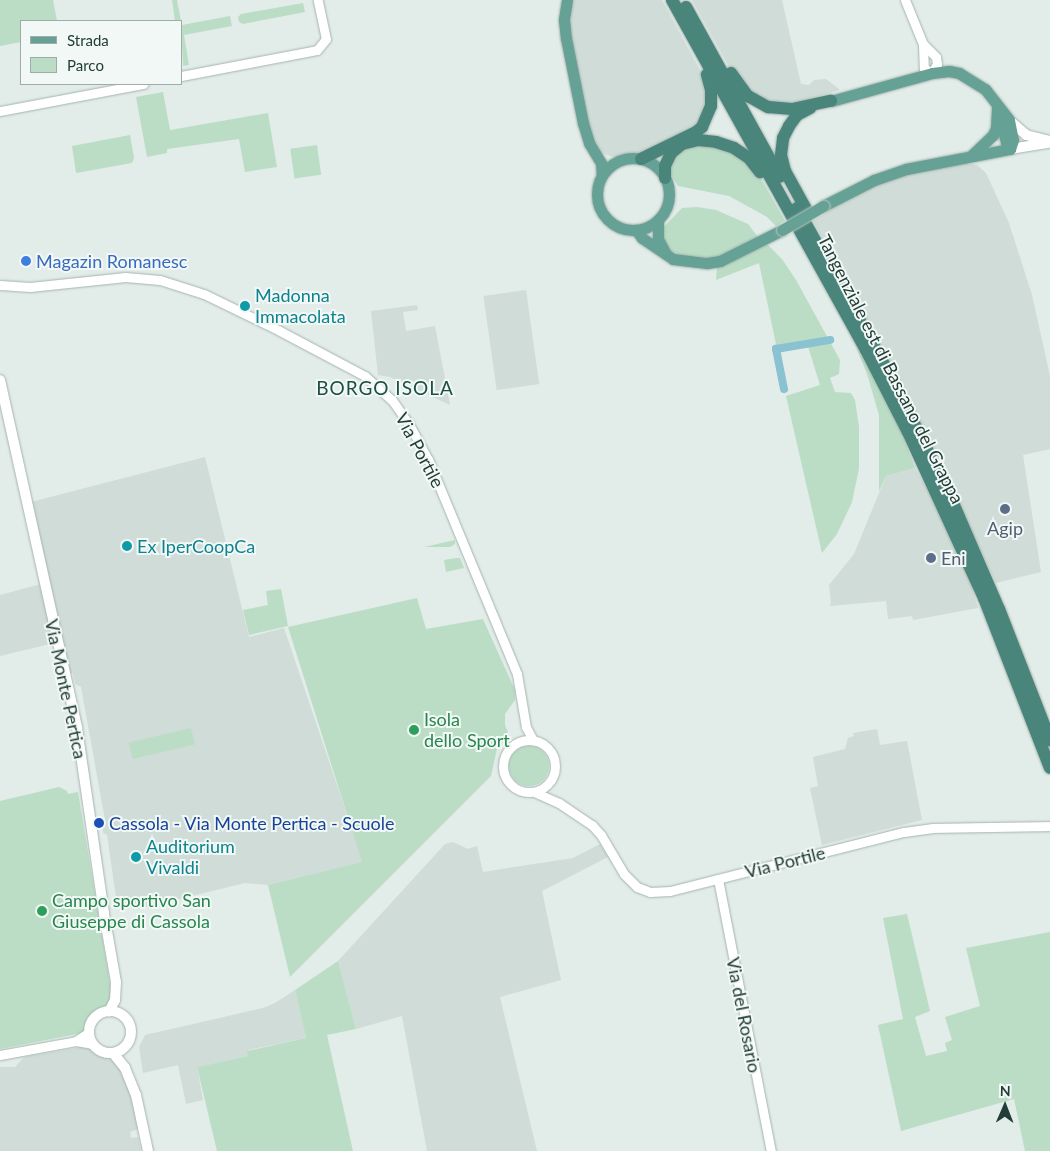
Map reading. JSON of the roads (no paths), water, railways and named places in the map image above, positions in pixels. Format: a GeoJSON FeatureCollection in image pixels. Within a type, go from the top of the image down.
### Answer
{"type":"FeatureCollection","features":[{"type":"Feature","properties":{"kind":"highway"},"geometry":{"type":"LineString","coordinates":[[641,159],[696,132],[706,121],[711,106],[711,90],[704,66],[667,0]]}},
{"type":"Feature","properties":{"kind":"highway","name":"Tangenziale est di Bassano del Grappa"},"geometry":{"type":"LineString","coordinates":[[672,0],[849,320],[908,432],[957,535],[1013,668],[1050,768]]}},
{"type":"Feature","properties":{"kind":"highway","name":"Tangenziale est di Bassano del Grappa"},"geometry":{"type":"LineString","coordinates":[[682,0],[863,326],[908,411],[954,505],[1009,633],[1050,740]]}},
{"type":"Feature","properties":{"kind":"highway"},"geometry":{"type":"LineString","coordinates":[[691,0],[737,83],[748,96],[768,107],[792,109],[831,101]]}},
{"type":"Feature","properties":{"kind":"highway"},"geometry":{"type":"LineString","coordinates":[[831,101],[810,108],[797,115],[786,131],[782,144],[783,168],[853,294],[863,326]]}},
{"type":"Feature","properties":{"kind":"highway"},"geometry":{"type":"LineString","coordinates":[[665,178],[667,159],[682,144],[698,140],[725,144],[742,152],[756,165],[788,227],[832,301],[849,320]]}},
{"type":"Feature","properties":{"kind":"main road"},"geometry":{"type":"LineString","coordinates":[[567,0],[564,20],[566,38],[584,129],[601,163],[602,176]]}},
{"type":"Feature","properties":{"kind":"main road"},"geometry":{"type":"LineString","coordinates":[[831,101],[932,73],[949,71],[965,76],[985,89],[1009,120],[1026,135],[1050,142]]}},
{"type":"Feature","properties":{"kind":"main road"},"geometry":{"type":"LineString","coordinates":[[997,106],[1006,142],[1010,149]]}},
{"type":"Feature","properties":{"kind":"main road"},"geometry":{"type":"LineString","coordinates":[[972,155],[983,147],[995,132],[997,106]]}},
{"type":"Feature","properties":{"kind":"main road"},"geometry":{"type":"LineString","coordinates":[[1009,120],[1013,140],[1010,149]]}},
{"type":"Feature","properties":{"kind":"main road"},"geometry":{"type":"LineString","coordinates":[[636,230],[642,238],[667,256],[689,262],[707,263],[720,261],[788,227],[823,206],[874,180],[898,172],[972,155],[1050,142]]}},
{"type":"Feature","properties":{"kind":"main road"},"geometry":{"type":"LineString","coordinates":[[595,152],[606,158],[621,160],[641,159],[655,166],[665,178],[669,189],[668,203],[658,220],[644,229],[636,230],[614,225],[602,213],[597,197],[598,186],[602,176],[610,167],[621,160]]}},
{"type":"Feature","properties":{"kind":"main road"},"geometry":{"type":"LineString","coordinates":[[658,220],[658,239],[667,256]]}},
{"type":"Feature","properties":{"kind":"main road","name":"Via Monte Pertica"},"geometry":{"type":"LineString","coordinates":[[0,380],[75,715],[104,914],[116,982],[115,1000],[109,1012]]}},
{"type":"Feature","properties":{"kind":"main road","name":"Via Monte Pertica"},"geometry":{"type":"LineString","coordinates":[[115,1000],[121,1015]]}},
{"type":"Feature","properties":{"kind":"main road"},"geometry":{"type":"LineString","coordinates":[[125,1047],[113,1053],[104,1052],[93,1044],[90,1032],[94,1020],[109,1012],[121,1015],[130,1028],[129,1040],[125,1047],[126,1068],[140,1109],[148,1151]]}},
{"type":"Feature","properties":{"kind":"main road"},"geometry":{"type":"LineString","coordinates":[[113,1053],[126,1068]]}},
{"type":"Feature","properties":{"kind":"street"},"geometry":{"type":"LineString","coordinates":[[182,76],[312,52],[322,48],[326,40],[318,0]]}},
{"type":"Feature","properties":{"kind":"street"},"geometry":{"type":"LineString","coordinates":[[905,0],[923,44],[924,68],[932,73],[937,64],[936,57],[923,44]]}},
{"type":"Feature","properties":{"kind":"street"},"geometry":{"type":"LineString","coordinates":[[0,111],[138,85]]}},
{"type":"Feature","properties":{"kind":"street","name":"Via Portile"},"geometry":{"type":"LineString","coordinates":[[0,292],[16,287],[114,278],[135,277],[160,280],[204,294],[278,330],[365,376],[392,400],[409,424],[428,459],[517,674],[526,727],[533,740]]}},
{"type":"Feature","properties":{"kind":"street","name":"Via Portile"},"geometry":{"type":"LineString","coordinates":[[0,285],[16,287]]}},
{"type":"Feature","properties":{"kind":"street","name":"Via Portile"},"geometry":{"type":"LineString","coordinates":[[516,743],[522,728],[524,715]]}},
{"type":"Feature","properties":{"kind":"street"},"geometry":{"type":"LineString","coordinates":[[533,740],[540,742],[552,752],[556,768],[551,780],[534,792],[518,789],[506,777],[504,770],[505,756],[516,743],[533,740]]}},
{"type":"Feature","properties":{"kind":"street"},"geometry":{"type":"LineString","coordinates":[[551,780],[553,796],[559,803]]}},
{"type":"Feature","properties":{"kind":"street","name":"Via Portile"},"geometry":{"type":"LineString","coordinates":[[534,792],[559,803],[592,825],[601,835],[624,874],[643,890],[650,892],[670,891],[904,832],[932,828],[1050,826]]}},
{"type":"Feature","properties":{"kind":"street","name":"Via del Rosario"},"geometry":{"type":"LineString","coordinates":[[718,879],[771,1151]]}},
{"type":"Feature","properties":{"kind":"street"},"geometry":{"type":"LineString","coordinates":[[76,1041],[90,1032]]}},
{"type":"Feature","properties":{"kind":"street"},"geometry":{"type":"LineString","coordinates":[[3,1055],[76,1041],[93,1044]]}},
{"type":"Feature","properties":{"kind":"waterway"},"geometry":{"type":"LineString","coordinates":[[784,389],[776,349],[830,340]]}},
{"type":"Feature","properties":{"kind":"place","name":"Magazin Romanesc"},"geometry":{"type":"Point","coordinates":[26,261]}},
{"type":"Feature","properties":{"kind":"place","name":"Madonna Immacolata"},"geometry":{"type":"Point","coordinates":[245,306]}},
{"type":"Feature","properties":{"kind":"place","name":"Agip"},"geometry":{"type":"Point","coordinates":[1005,509]}},
{"type":"Feature","properties":{"kind":"place","name":"Ex IperCoopCa"},"geometry":{"type":"Point","coordinates":[127,546]}},
{"type":"Feature","properties":{"kind":"place","name":"Eni"},"geometry":{"type":"Point","coordinates":[931,558]}},
{"type":"Feature","properties":{"kind":"place","name":"Isola dello Sport"},"geometry":{"type":"Point","coordinates":[414,730]}},
{"type":"Feature","properties":{"kind":"place","name":"Cassola - Via Monte Pertica - Scuole"},"geometry":{"type":"Point","coordinates":[99,823]}},
{"type":"Feature","properties":{"kind":"place","name":"Auditorium Vivaldi"},"geometry":{"type":"Point","coordinates":[136,857]}},
{"type":"Feature","properties":{"kind":"place","name":"Campo sportivo San Giuseppe di Cassola"},"geometry":{"type":"Point","coordinates":[42,911]}},
{"type":"Feature","properties":{"kind":"district","name":"BORGO ISOLA"},"geometry":{"type":"Point","coordinates":[385,388]}}]}
